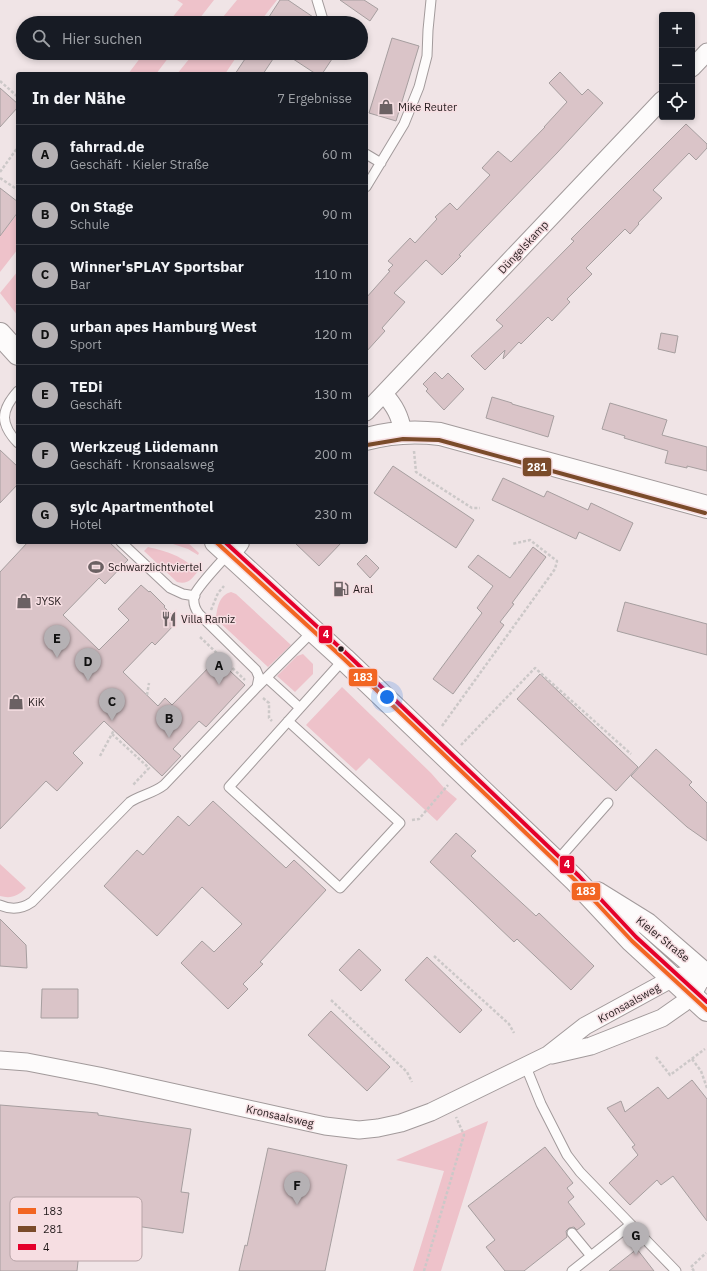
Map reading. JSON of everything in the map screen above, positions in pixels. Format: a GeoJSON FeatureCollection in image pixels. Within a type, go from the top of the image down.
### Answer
{"type":"FeatureCollection","features":[{"type":"Feature","properties":{"kind":"main road"},"geometry":{"type":"LineString","coordinates":[[0,334],[16,352]]}},
{"type":"Feature","properties":{"kind":"main road"},"geometry":{"type":"LineString","coordinates":[[368,439],[387,434],[429,432],[707,507]]}},
{"type":"Feature","properties":{"kind":"main road","name":"Kieler Straße"},"geometry":{"type":"LineString","coordinates":[[228,546],[314,631],[575,880],[632,941],[699,1003]]}},
{"type":"Feature","properties":{"kind":"main road","name":"Kieler Straße"},"geometry":{"type":"LineString","coordinates":[[575,880],[647,924],[706,972]]}},
{"type":"Feature","properties":{"kind":"street"},"geometry":{"type":"LineString","coordinates":[[695,65],[707,52]]}},
{"type":"Feature","properties":{"kind":"street","name":"Düngelskamp"},"geometry":{"type":"LineString","coordinates":[[368,410],[659,103]]}},
{"type":"Feature","properties":{"kind":"street"},"geometry":{"type":"LineString","coordinates":[[384,394],[398,411],[401,422],[407,432]]}},
{"type":"Feature","properties":{"kind":"street","name":"Kronsaalsweg"},"geometry":{"type":"LineString","coordinates":[[0,1060],[27,1062],[105,1077],[325,1126],[359,1130],[378,1128],[402,1123],[526,1067],[548,1055],[585,1026],[673,978],[706,972]]}},
{"type":"Feature","properties":{"kind":"street","name":"Kronsaalsweg"},"geometry":{"type":"LineString","coordinates":[[548,1055],[591,1046],[653,1022],[672,1011],[699,1003],[700,981],[706,972]]}},
{"type":"Feature","properties":{"kind":"lane"},"geometry":{"type":"LineString","coordinates":[[317,0],[322,16]]}},
{"type":"Feature","properties":{"kind":"lane"},"geometry":{"type":"LineString","coordinates":[[368,184],[404,124],[419,87],[427,56],[431,0]]}},
{"type":"Feature","properties":{"kind":"lane"},"geometry":{"type":"LineString","coordinates":[[368,155],[381,163]]}},
{"type":"Feature","properties":{"kind":"lane"},"geometry":{"type":"LineString","coordinates":[[16,393],[11,399],[4,413],[5,428],[16,441]]}},
{"type":"Feature","properties":{"kind":"lane"},"geometry":{"type":"LineString","coordinates":[[0,404],[11,399]]}},
{"type":"Feature","properties":{"kind":"lane"},"geometry":{"type":"LineString","coordinates":[[123,544],[170,588],[184,594],[194,596]]}},
{"type":"Feature","properties":{"kind":"lane"},"geometry":{"type":"LineString","coordinates":[[228,546],[198,588],[194,596],[196,609],[204,619],[256,670],[259,677],[256,688]]}},
{"type":"Feature","properties":{"kind":"lane"},"geometry":{"type":"LineString","coordinates":[[0,905],[15,909],[21,908],[32,902],[130,802],[159,789],[164,785],[256,688],[314,631]]}},
{"type":"Feature","properties":{"kind":"lane"},"geometry":{"type":"LineString","coordinates":[[288,721],[400,823],[340,888],[229,787],[288,721],[344,659]]}},
{"type":"Feature","properties":{"kind":"lane"},"geometry":{"type":"LineString","coordinates":[[267,678],[300,708]]}},
{"type":"Feature","properties":{"kind":"lane"},"geometry":{"type":"LineString","coordinates":[[556,862],[608,803]]}},
{"type":"Feature","properties":{"kind":"lane"},"geometry":{"type":"LineString","coordinates":[[526,1067],[567,1155],[580,1172],[676,1271]]}},
{"type":"Feature","properties":{"kind":"lane"},"geometry":{"type":"LineString","coordinates":[[572,1271],[630,1225]]}},
{"type":"Feature","properties":{"kind":"lane"},"geometry":{"type":"LineString","coordinates":[[572,1233],[591,1256]]}},
{"type":"Feature","properties":{"kind":"path"},"geometry":{"type":"LineString","coordinates":[[0,81],[16,95]]}},
{"type":"Feature","properties":{"kind":"path"},"geometry":{"type":"LineString","coordinates":[[0,172],[16,150]]}},
{"type":"Feature","properties":{"kind":"path"},"geometry":{"type":"LineString","coordinates":[[0,178],[16,189]]}},
{"type":"Feature","properties":{"kind":"path"},"geometry":{"type":"LineString","coordinates":[[407,432],[416,472],[472,508],[480,508]]}},
{"type":"Feature","properties":{"kind":"path"},"geometry":{"type":"LineString","coordinates":[[430,742],[554,568],[557,561],[530,540],[512,544]]}},
{"type":"Feature","properties":{"kind":"path"},"geometry":{"type":"LineString","coordinates":[[204,619],[210,612],[218,593],[224,586]]}},
{"type":"Feature","properties":{"kind":"path"},"geometry":{"type":"LineString","coordinates":[[200,637],[256,688]]}},
{"type":"Feature","properties":{"kind":"path"},"geometry":{"type":"LineString","coordinates":[[400,823],[419,819],[454,764],[535,668],[631,754]]}},
{"type":"Feature","properties":{"kind":"path"},"geometry":{"type":"LineString","coordinates":[[147,695],[149,683]]}},
{"type":"Feature","properties":{"kind":"path"},"geometry":{"type":"LineString","coordinates":[[100,756],[113,732],[149,768],[132,786]]}},
{"type":"Feature","properties":{"kind":"path"},"geometry":{"type":"LineString","coordinates":[[434,956],[509,1024],[514,1033]]}},
{"type":"Feature","properties":{"kind":"path"},"geometry":{"type":"LineString","coordinates":[[331,1000],[407,1072],[412,1082]]}},
{"type":"Feature","properties":{"kind":"path"},"geometry":{"type":"LineString","coordinates":[[656,1057],[670,1075],[705,1049]]}},
{"type":"Feature","properties":{"kind":"path"},"geometry":{"type":"LineString","coordinates":[[692,1059],[701,1071],[707,1088]]}},
{"type":"Feature","properties":{"kind":"path"},"geometry":{"type":"LineString","coordinates":[[424,1271],[464,1135],[449,1103]]}},
{"type":"Feature","properties":{"kind":"path"},"geometry":{"type":"LineString","coordinates":[[694,1271],[691,1267],[706,1253]]}},
{"type":"Feature","properties":{"kind":"shaded area"},"geometry":{"type":"Polygon","coordinates":[[[177,0],[214,0],[201,16],[174,16],[183,4],[177,0]]]}},
{"type":"Feature","properties":{"kind":"shaded area"},"geometry":{"type":"Polygon","coordinates":[[[237,0],[277,0],[264,16],[224,16],[237,0]]]}},
{"type":"Feature","properties":{"kind":"shaded area"},"geometry":{"type":"Polygon","coordinates":[[[139,60],[167,60],[158,72],[130,72],[139,60]]]}},
{"type":"Feature","properties":{"kind":"shaded area"},"geometry":{"type":"Polygon","coordinates":[[[188,60],[234,60],[226,72],[179,72],[188,60]]]}},
{"type":"Feature","properties":{"kind":"shaded area"},"geometry":{"type":"Polygon","coordinates":[[[16,216],[16,252],[0,272],[0,236],[16,216]]]}},
{"type":"Feature","properties":{"kind":"shaded area"},"geometry":{"type":"Polygon","coordinates":[[[16,273],[16,313],[0,293],[16,273]]]}},
{"type":"Feature","properties":{"kind":"shaded area"},"geometry":{"type":"Polygon","coordinates":[[[173,544],[189,544],[199,553],[198,555],[188,549],[173,544]]]}},
{"type":"Feature","properties":{"kind":"shaded area"},"geometry":{"type":"Polygon","coordinates":[[[148,547],[175,555],[198,571],[192,579],[187,582],[177,582],[144,551],[148,547]]]}},
{"type":"Feature","properties":{"kind":"shaded area"},"geometry":{"type":"Polygon","coordinates":[[[231,592],[236,594],[291,645],[268,667],[216,619],[219,602],[224,596],[231,592]]]}},
{"type":"Feature","properties":{"kind":"shaded area"},"geometry":{"type":"Polygon","coordinates":[[[303,654],[313,664],[313,674],[295,692],[277,676],[297,656],[303,654]]]}},
{"type":"Feature","properties":{"kind":"shaded area"},"geometry":{"type":"Polygon","coordinates":[[[342,687],[431,773],[445,789],[457,799],[437,821],[369,758],[356,771],[306,725],[342,687]]]}},
{"type":"Feature","properties":{"kind":"shaded area"},"geometry":{"type":"Polygon","coordinates":[[[0,864],[26,888],[14,896],[0,896],[0,864]]]}},
{"type":"Feature","properties":{"kind":"shaded area"},"geometry":{"type":"Polygon","coordinates":[[[488,1121],[441,1271],[413,1271],[444,1171],[396,1160],[488,1121]]]}},
{"type":"Feature","properties":{"kind":"building"},"geometry":{"type":"Polygon","coordinates":[[[280,0],[288,0],[312,16],[270,16],[280,0]]]}},
{"type":"Feature","properties":{"kind":"building"},"geometry":{"type":"Polygon","coordinates":[[[340,0],[364,0],[378,9],[370,21],[368,20],[368,16],[363,16],[340,0]]]}},
{"type":"Feature","properties":{"kind":"building"},"geometry":{"type":"Polygon","coordinates":[[[392,38],[419,46],[396,121],[369,113],[392,38]]]}},
{"type":"Feature","properties":{"kind":"building"},"geometry":{"type":"Polygon","coordinates":[[[244,60],[272,60],[264,72],[236,72],[244,60]]]}},
{"type":"Feature","properties":{"kind":"building"},"geometry":{"type":"Polygon","coordinates":[[[295,60],[331,60],[323,72],[313,72],[295,60]]]}},
{"type":"Feature","properties":{"kind":"building"},"geometry":{"type":"Polygon","coordinates":[[[560,72],[582,95],[588,89],[603,103],[459,255],[461,256],[442,275],[426,260],[394,293],[405,302],[382,328],[385,331],[368,350],[368,296],[390,271],[388,270],[393,265],[388,261],[410,238],[415,243],[437,219],[435,217],[450,203],[457,210],[490,175],[482,168],[498,151],[511,162],[545,127],[567,102],[549,83],[560,72]]]}},
{"type":"Feature","properties":{"kind":"building"},"geometry":{"type":"Polygon","coordinates":[[[0,88],[16,102],[16,109],[0,127],[0,88]]]}},
{"type":"Feature","properties":{"kind":"building"},"geometry":{"type":"Polygon","coordinates":[[[686,124],[707,144],[707,148],[696,160],[689,153],[653,190],[662,198],[638,223],[639,224],[630,234],[625,229],[586,268],[592,274],[567,299],[570,302],[552,321],[548,317],[521,344],[519,342],[503,359],[505,350],[485,370],[471,356],[503,326],[496,320],[574,241],[571,239],[686,124]]]}},
{"type":"Feature","properties":{"kind":"building"},"geometry":{"type":"Polygon","coordinates":[[[0,188],[16,200],[16,215],[0,236],[0,188]]]}},
{"type":"Feature","properties":{"kind":"building"},"geometry":{"type":"Polygon","coordinates":[[[661,333],[678,336],[675,353],[658,349],[661,333]]]}},
{"type":"Feature","properties":{"kind":"building"},"geometry":{"type":"Polygon","coordinates":[[[435,372],[442,379],[448,373],[464,389],[444,410],[426,391],[428,389],[423,384],[435,372]]]}},
{"type":"Feature","properties":{"kind":"building"},"geometry":{"type":"Polygon","coordinates":[[[492,397],[554,416],[548,437],[486,418],[492,397]]]}},
{"type":"Feature","properties":{"kind":"building"},"geometry":{"type":"Polygon","coordinates":[[[610,403],[667,420],[662,435],[707,447],[707,471],[665,463],[668,451],[624,438],[625,436],[602,429],[610,403]]]}},
{"type":"Feature","properties":{"kind":"building"},"geometry":{"type":"Polygon","coordinates":[[[0,450],[16,465],[16,486],[0,503],[0,450]]]}},
{"type":"Feature","properties":{"kind":"building"},"geometry":{"type":"Polygon","coordinates":[[[393,466],[474,520],[456,548],[374,493],[393,466]]]}},
{"type":"Feature","properties":{"kind":"building"},"geometry":{"type":"Polygon","coordinates":[[[503,478],[544,497],[547,491],[588,510],[591,503],[633,523],[620,551],[579,532],[576,539],[492,500],[503,478]]]}},
{"type":"Feature","properties":{"kind":"building"},"geometry":{"type":"Polygon","coordinates":[[[26,544],[111,544],[128,560],[105,584],[99,578],[63,615],[99,650],[129,620],[118,609],[141,585],[149,592],[150,591],[165,606],[164,607],[173,616],[175,624],[155,645],[152,642],[123,672],[158,706],[165,698],[172,705],[217,659],[245,685],[206,727],[199,721],[173,749],[181,756],[162,776],[104,721],[73,753],[83,763],[57,791],[46,781],[0,829],[0,572],[26,544]]]}},
{"type":"Feature","properties":{"kind":"building"},"geometry":{"type":"Polygon","coordinates":[[[296,544],[340,544],[319,566],[296,544]]]}},
{"type":"Feature","properties":{"kind":"building"},"geometry":{"type":"Polygon","coordinates":[[[533,547],[546,557],[500,622],[504,625],[453,694],[433,679],[482,613],[477,608],[493,586],[468,567],[478,555],[510,578],[533,547]]]}},
{"type":"Feature","properties":{"kind":"building"},"geometry":{"type":"Polygon","coordinates":[[[366,555],[379,568],[370,578],[357,564],[366,555]]]}},
{"type":"Feature","properties":{"kind":"building"},"geometry":{"type":"Polygon","coordinates":[[[625,602],[707,624],[707,655],[617,631],[625,602]]]}},
{"type":"Feature","properties":{"kind":"building"},"geometry":{"type":"Polygon","coordinates":[[[540,674],[638,767],[616,791],[517,699],[540,674]]]}},
{"type":"Feature","properties":{"kind":"building"},"geometry":{"type":"Polygon","coordinates":[[[656,749],[692,782],[689,785],[707,803],[707,841],[687,827],[631,776],[656,749]]]}},
{"type":"Feature","properties":{"kind":"building"},"geometry":{"type":"Polygon","coordinates":[[[213,801],[286,868],[294,860],[326,890],[260,962],[263,964],[243,984],[248,989],[228,1009],[181,963],[202,941],[214,952],[242,924],[202,887],[157,936],[104,886],[137,850],[143,855],[178,816],[189,826],[213,801]]]}},
{"type":"Feature","properties":{"kind":"building"},"geometry":{"type":"Polygon","coordinates":[[[456,833],[476,851],[471,856],[536,916],[539,913],[594,966],[571,990],[517,939],[514,942],[430,862],[456,833]]]}},
{"type":"Feature","properties":{"kind":"building"},"geometry":{"type":"Polygon","coordinates":[[[0,919],[26,945],[27,968],[0,966],[0,919]]]}},
{"type":"Feature","properties":{"kind":"building"},"geometry":{"type":"Polygon","coordinates":[[[359,949],[381,970],[361,991],[339,970],[359,949]]]}},
{"type":"Feature","properties":{"kind":"building"},"geometry":{"type":"Polygon","coordinates":[[[427,957],[482,1010],[460,1033],[405,980],[427,957]]]}},
{"type":"Feature","properties":{"kind":"building"},"geometry":{"type":"Polygon","coordinates":[[[42,989],[78,989],[78,1018],[41,1018],[42,989]]]}},
{"type":"Feature","properties":{"kind":"building"},"geometry":{"type":"Polygon","coordinates":[[[331,1011],[390,1067],[367,1091],[308,1035],[331,1011]]]}},
{"type":"Feature","properties":{"kind":"building"},"geometry":{"type":"Polygon","coordinates":[[[692,1080],[707,1099],[707,1221],[673,1176],[661,1185],[657,1180],[630,1205],[609,1183],[638,1155],[632,1147],[635,1145],[607,1108],[621,1101],[625,1112],[658,1087],[668,1099],[692,1080]]]}},
{"type":"Feature","properties":{"kind":"building"},"geometry":{"type":"Polygon","coordinates":[[[0,1105],[98,1113],[98,1115],[191,1129],[181,1192],[189,1193],[183,1233],[142,1227],[142,1197],[10,1197],[10,1261],[78,1261],[77,1271],[0,1271],[0,1105]]]}},
{"type":"Feature","properties":{"kind":"building"},"geometry":{"type":"Polygon","coordinates":[[[545,1147],[573,1183],[567,1188],[574,1197],[568,1202],[585,1224],[577,1230],[574,1227],[569,1228],[566,1231],[567,1237],[524,1271],[505,1271],[486,1247],[495,1240],[468,1206],[545,1147]]]}},
{"type":"Feature","properties":{"kind":"building"},"geometry":{"type":"Polygon","coordinates":[[[268,1148],[347,1165],[325,1271],[239,1271],[245,1245],[247,1246],[268,1148]]]}},
{"type":"Feature","properties":{"kind":"building"},"geometry":{"type":"Polygon","coordinates":[[[637,1249],[654,1271],[609,1271],[637,1249]]]}},
{"type":"Feature","properties":{"kind":"transit line","name":"281"},"geometry":{"type":"LineString","coordinates":[[368,445],[403,439],[439,440],[705,513]]}},
{"type":"Feature","properties":{"kind":"transit line","name":"183"},"geometry":{"type":"LineString","coordinates":[[218,544],[344,659],[575,880],[632,941],[707,1010]]}},
{"type":"Feature","properties":{"kind":"transit line","name":"4"},"geometry":{"type":"LineString","coordinates":[[227,544],[348,655],[579,876],[636,937],[707,1002]]}},
{"type":"Feature","properties":{"kind":"place","name":"Mike Reuter"},"geometry":{"type":"Point","coordinates":[386,107]}},
{"type":"Feature","properties":{"kind":"place","name":"Schwarzlichtviertel"},"geometry":{"type":"Point","coordinates":[96,567]}},
{"type":"Feature","properties":{"kind":"place","name":"Aral"},"geometry":{"type":"Point","coordinates":[341,589]}},
{"type":"Feature","properties":{"kind":"place","name":"JYSK"},"geometry":{"type":"Point","coordinates":[24,601]}},
{"type":"Feature","properties":{"kind":"place","name":"Villa Ramiz"},"geometry":{"type":"Point","coordinates":[169,619]}},
{"type":"Feature","properties":{"kind":"place","name":"TEDi"},"geometry":{"type":"Point","coordinates":[57,658]}},
{"type":"Feature","properties":{"kind":"place","name":"urban apes Hamburg West"},"geometry":{"type":"Point","coordinates":[88,681]}},
{"type":"Feature","properties":{"kind":"place","name":"fahrrad.de"},"geometry":{"type":"Point","coordinates":[219,685]}},
{"type":"Feature","properties":{"kind":"place","name":"KiK"},"geometry":{"type":"Point","coordinates":[16,702]}},
{"type":"Feature","properties":{"kind":"place","name":"Winner'sPLAY Sportsbar"},"geometry":{"type":"Point","coordinates":[112,721]}},
{"type":"Feature","properties":{"kind":"place","name":"On Stage"},"geometry":{"type":"Point","coordinates":[169,738]}},
{"type":"Feature","properties":{"kind":"place","name":"Werkzeug Lüdemann"},"geometry":{"type":"Point","coordinates":[297,1205]}},
{"type":"Feature","properties":{"kind":"place","name":"sylc Apartmenthotel"},"geometry":{"type":"Point","coordinates":[636,1255]}}]}
